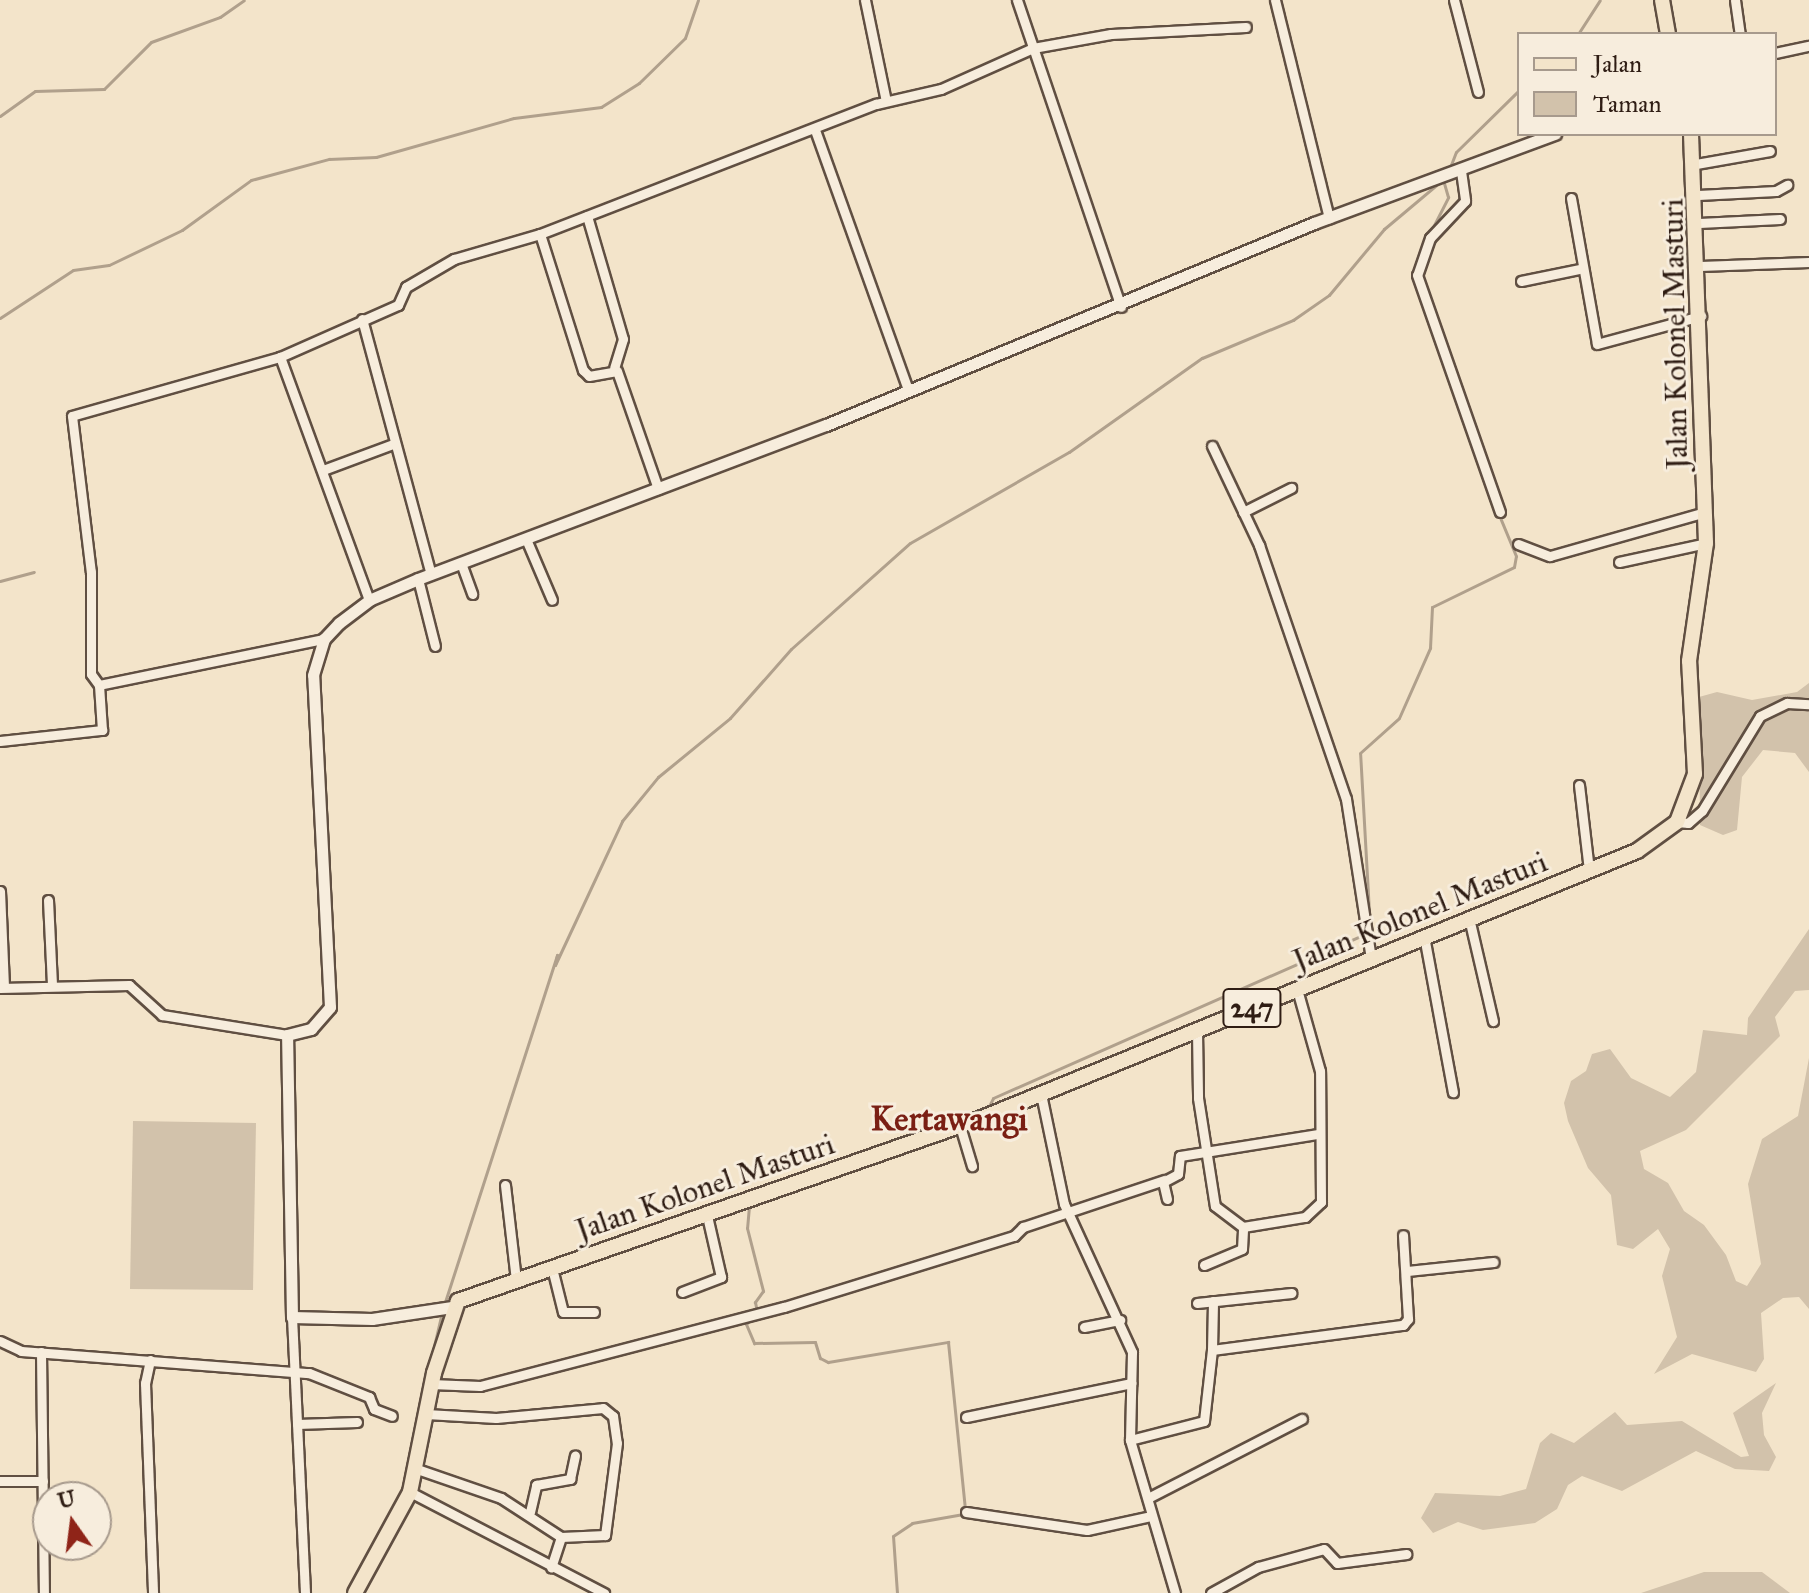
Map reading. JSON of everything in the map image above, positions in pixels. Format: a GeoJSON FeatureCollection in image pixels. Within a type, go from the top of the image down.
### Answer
{"type":"FeatureCollection","features":[{"type":"Feature","properties":{"kind":"main road"},"geometry":{"type":"LineString","coordinates":[[1662,0],[1668,32]]}},
{"type":"Feature","properties":{"kind":"main road","name":"Jalan Kolonel Masturi"},"geometry":{"type":"LineString","coordinates":[[447,1307],[516,1280],[960,1126],[1589,870],[1654,842],[1677,822],[1695,774],[1689,661],[1706,543],[1698,195],[1691,136]]}},
{"type":"Feature","properties":{"kind":"main road"},"geometry":{"type":"LineString","coordinates":[[355,1593],[410,1492],[447,1307]]}},
{"type":"Feature","properties":{"kind":"street"},"geometry":{"type":"LineString","coordinates":[[865,0],[886,101]]}},
{"type":"Feature","properties":{"kind":"street"},"geometry":{"type":"LineString","coordinates":[[1017,0],[1121,307]]}},
{"type":"Feature","properties":{"kind":"street"},"geometry":{"type":"LineString","coordinates":[[1275,0],[1329,218]]}},
{"type":"Feature","properties":{"kind":"street"},"geometry":{"type":"LineString","coordinates":[[1454,0],[1478,92]]}},
{"type":"Feature","properties":{"kind":"street"},"geometry":{"type":"LineString","coordinates":[[1735,0],[1740,32]]}},
{"type":"Feature","properties":{"kind":"street"},"geometry":{"type":"LineString","coordinates":[[0,741],[102,730],[99,685],[89,659],[91,572],[72,416],[280,357],[398,305],[406,287],[454,259],[540,234],[886,101],[941,89],[1033,48],[1111,34],[1246,27]]}},
{"type":"Feature","properties":{"kind":"street"},"geometry":{"type":"LineString","coordinates":[[1777,53],[1809,46]]}},
{"type":"Feature","properties":{"kind":"street"},"geometry":{"type":"LineString","coordinates":[[815,130],[908,390]]}},
{"type":"Feature","properties":{"kind":"street"},"geometry":{"type":"LineString","coordinates":[[99,685],[324,639],[369,600],[418,579],[658,489],[1121,307],[1329,218],[1550,136]]}},
{"type":"Feature","properties":{"kind":"street"},"geometry":{"type":"LineString","coordinates":[[1696,164],[1770,151]]}},
{"type":"Feature","properties":{"kind":"street"},"geometry":{"type":"LineString","coordinates":[[1455,173],[1465,201],[1430,238],[1417,275],[1500,512]]}},
{"type":"Feature","properties":{"kind":"street"},"geometry":{"type":"LineString","coordinates":[[1698,195],[1776,191],[1787,185]]}},
{"type":"Feature","properties":{"kind":"street"},"geometry":{"type":"LineString","coordinates":[[1571,198],[1579,269],[1597,344],[1701,316]]}},
{"type":"Feature","properties":{"kind":"street"},"geometry":{"type":"LineString","coordinates":[[587,216],[623,339],[614,368],[658,489]]}},
{"type":"Feature","properties":{"kind":"street"},"geometry":{"type":"LineString","coordinates":[[1699,223],[1780,219]]}},
{"type":"Feature","properties":{"kind":"street"},"geometry":{"type":"LineString","coordinates":[[540,234],[583,370],[589,376],[614,368]]}},
{"type":"Feature","properties":{"kind":"street"},"geometry":{"type":"LineString","coordinates":[[1700,266],[1809,262]]}},
{"type":"Feature","properties":{"kind":"street"},"geometry":{"type":"LineString","coordinates":[[1521,281],[1579,269]]}},
{"type":"Feature","properties":{"kind":"street"},"geometry":{"type":"LineString","coordinates":[[362,319],[393,444],[431,574]]}},
{"type":"Feature","properties":{"kind":"street"},"geometry":{"type":"LineString","coordinates":[[280,357],[323,470],[350,562],[369,600]]}},
{"type":"Feature","properties":{"kind":"street"},"geometry":{"type":"LineString","coordinates":[[323,470],[393,444]]}},
{"type":"Feature","properties":{"kind":"street"},"geometry":{"type":"LineString","coordinates":[[1212,446],[1288,622],[1346,799],[1371,958]]}},
{"type":"Feature","properties":{"kind":"street"},"geometry":{"type":"LineString","coordinates":[[1243,512],[1291,488]]}},
{"type":"Feature","properties":{"kind":"street"},"geometry":{"type":"LineString","coordinates":[[1518,544],[1550,556],[1705,512]]}},
{"type":"Feature","properties":{"kind":"street"},"geometry":{"type":"LineString","coordinates":[[526,539],[552,600]]}},
{"type":"Feature","properties":{"kind":"street"},"geometry":{"type":"LineString","coordinates":[[1619,562],[1706,543]]}},
{"type":"Feature","properties":{"kind":"street"},"geometry":{"type":"LineString","coordinates":[[461,563],[472,594]]}},
{"type":"Feature","properties":{"kind":"street"},"geometry":{"type":"LineString","coordinates":[[418,579],[435,646]]}},
{"type":"Feature","properties":{"kind":"street"},"geometry":{"type":"LineString","coordinates":[[0,891],[2,988],[129,985],[162,1015],[287,1035],[323,1019],[332,991],[314,751],[313,675],[324,639]]}},
{"type":"Feature","properties":{"kind":"street"},"geometry":{"type":"LineString","coordinates":[[1677,822],[1688,823],[1702,811],[1760,716],[1787,703],[1809,704]]}},
{"type":"Feature","properties":{"kind":"street"},"geometry":{"type":"LineString","coordinates":[[1579,785],[1589,870]]}},
{"type":"Feature","properties":{"kind":"street"},"geometry":{"type":"LineString","coordinates":[[48,900],[52,985]]}},
{"type":"Feature","properties":{"kind":"street"},"geometry":{"type":"LineString","coordinates":[[1469,918],[1493,1021]]}},
{"type":"Feature","properties":{"kind":"street"},"geometry":{"type":"LineString","coordinates":[[1424,936],[1453,1092]]}},
{"type":"Feature","properties":{"kind":"street"},"geometry":{"type":"LineString","coordinates":[[1197,1031],[1206,1147],[1215,1206],[1243,1227],[1314,1213],[1321,1202],[1318,1134],[1320,1071],[1297,989]]}},
{"type":"Feature","properties":{"kind":"street"},"geometry":{"type":"LineString","coordinates":[[287,1035],[292,1317],[305,1593]]}},
{"type":"Feature","properties":{"kind":"street"},"geometry":{"type":"LineString","coordinates":[[1041,1094],[1070,1215],[1132,1352],[1130,1440],[1175,1593]]}},
{"type":"Feature","properties":{"kind":"street"},"geometry":{"type":"LineString","coordinates":[[960,1126],[972,1166]]}},
{"type":"Feature","properties":{"kind":"street"},"geometry":{"type":"LineString","coordinates":[[431,1384],[480,1386],[784,1307],[1070,1215],[1164,1180],[1178,1174],[1180,1156],[1206,1147],[1318,1134]]}},
{"type":"Feature","properties":{"kind":"street"},"geometry":{"type":"LineString","coordinates":[[1164,1180],[1167,1199]]}},
{"type":"Feature","properties":{"kind":"street"},"geometry":{"type":"LineString","coordinates":[[505,1185],[516,1280]]}},
{"type":"Feature","properties":{"kind":"street"},"geometry":{"type":"LineString","coordinates":[[682,1292],[721,1277],[707,1216]]}},
{"type":"Feature","properties":{"kind":"street"},"geometry":{"type":"LineString","coordinates":[[1204,1265],[1242,1249],[1243,1227]]}},
{"type":"Feature","properties":{"kind":"street"},"geometry":{"type":"LineString","coordinates":[[1212,1350],[1395,1328],[1408,1319],[1403,1235]]}},
{"type":"Feature","properties":{"kind":"street"},"geometry":{"type":"LineString","coordinates":[[1407,1271],[1494,1262]]}},
{"type":"Feature","properties":{"kind":"street"},"geometry":{"type":"LineString","coordinates":[[552,1268],[563,1312],[594,1312]]}},
{"type":"Feature","properties":{"kind":"street"},"geometry":{"type":"LineString","coordinates":[[1197,1303],[1291,1293]]}},
{"type":"Feature","properties":{"kind":"street"},"geometry":{"type":"LineString","coordinates":[[1130,1440],[1204,1421],[1212,1350],[1213,1301]]}},
{"type":"Feature","properties":{"kind":"street"},"geometry":{"type":"LineString","coordinates":[[292,1317],[372,1319],[447,1307]]}},
{"type":"Feature","properties":{"kind":"street"},"geometry":{"type":"LineString","coordinates":[[1084,1327],[1120,1320]]}},
{"type":"Feature","properties":{"kind":"street"},"geometry":{"type":"LineString","coordinates":[[0,1341],[41,1352],[295,1371],[369,1397],[374,1409],[392,1416]]}},
{"type":"Feature","properties":{"kind":"street"},"geometry":{"type":"LineString","coordinates":[[41,1352],[43,1481]]}},
{"type":"Feature","properties":{"kind":"street"},"geometry":{"type":"LineString","coordinates":[[150,1360],[145,1383],[153,1593]]}},
{"type":"Feature","properties":{"kind":"street"},"geometry":{"type":"LineString","coordinates":[[966,1417],[1132,1383]]}},
{"type":"Feature","properties":{"kind":"street"},"geometry":{"type":"LineString","coordinates":[[417,1469],[530,1512],[561,1537],[605,1535],[617,1443],[613,1416],[605,1409],[496,1418],[426,1414]]}},
{"type":"Feature","properties":{"kind":"street"},"geometry":{"type":"LineString","coordinates":[[1148,1498],[1302,1419]]}},
{"type":"Feature","properties":{"kind":"street"},"geometry":{"type":"LineString","coordinates":[[297,1424],[357,1422]]}},
{"type":"Feature","properties":{"kind":"street"},"geometry":{"type":"LineString","coordinates":[[530,1512],[536,1485],[570,1479],[575,1456]]}},
{"type":"Feature","properties":{"kind":"street"},"geometry":{"type":"LineString","coordinates":[[0,1481],[32,1481]]}},
{"type":"Feature","properties":{"kind":"street"},"geometry":{"type":"LineString","coordinates":[[410,1492],[604,1593]]}},
{"type":"Feature","properties":{"kind":"street"},"geometry":{"type":"LineString","coordinates":[[966,1512],[1087,1530],[1151,1516]]}},
{"type":"Feature","properties":{"kind":"street"},"geometry":{"type":"LineString","coordinates":[[551,1567],[561,1537]]}},
{"type":"Feature","properties":{"kind":"street"},"geometry":{"type":"LineString","coordinates":[[1211,1593],[1258,1567],[1324,1549],[1337,1563],[1406,1554]]}},
{"type":"Feature","properties":{"kind":"street"},"geometry":{"type":"LineString","coordinates":[[44,1561],[44,1593]]}},
{"type":"Feature","properties":{"kind":"green space"},"geometry":{"type":"Polygon","coordinates":[[[1809,683],[1809,772],[1795,753],[1763,750],[1742,777],[1737,830],[1723,835],[1700,825],[1699,697],[1717,692],[1752,700],[1797,692],[1809,683]]]}},
{"type":"Feature","properties":{"kind":"green space"},"geometry":{"type":"Polygon","coordinates":[[[1809,929],[1809,990],[1795,991],[1775,1017],[1780,1036],[1686,1130],[1640,1151],[1644,1169],[1668,1183],[1684,1211],[1704,1225],[1726,1255],[1736,1281],[1747,1286],[1761,1264],[1748,1184],[1762,1139],[1798,1116],[1809,1058],[1809,1309],[1799,1297],[1783,1298],[1761,1313],[1764,1359],[1756,1372],[1692,1354],[1654,1374],[1677,1337],[1662,1276],[1670,1249],[1658,1229],[1633,1249],[1617,1245],[1611,1195],[1588,1168],[1568,1121],[1564,1103],[1571,1081],[1586,1071],[1592,1054],[1610,1049],[1631,1078],[1670,1097],[1696,1072],[1703,1030],[1747,1035],[1748,1018],[1809,929]]]}},
{"type":"Feature","properties":{"kind":"green space"},"geometry":{"type":"Polygon","coordinates":[[[133,1121],[256,1123],[253,1290],[130,1289],[133,1121]]]}},
{"type":"Feature","properties":{"kind":"green space"},"geometry":{"type":"Polygon","coordinates":[[[1776,1383],[1762,1413],[1764,1435],[1776,1457],[1769,1471],[1735,1469],[1696,1451],[1622,1491],[1582,1476],[1568,1485],[1557,1509],[1535,1523],[1483,1530],[1458,1522],[1433,1533],[1421,1518],[1435,1493],[1500,1496],[1526,1489],[1540,1443],[1551,1433],[1574,1443],[1615,1412],[1627,1425],[1682,1421],[1741,1457],[1749,1456],[1733,1413],[1776,1383]]]}},
{"type":"Feature","properties":{"kind":"green space"},"geometry":{"type":"Polygon","coordinates":[[[1704,1572],[1762,1572],[1790,1593],[1641,1593],[1704,1572]]]}},
{"type":"Feature","properties":{"kind":"waterway"},"geometry":{"type":"LineString","coordinates":[[0,116],[35,91],[104,89],[151,42],[220,17],[244,0]]}},
{"type":"Feature","properties":{"kind":"waterway"},"geometry":{"type":"LineString","coordinates":[[0,318],[73,270],[109,265],[182,230],[251,180],[329,159],[376,157],[514,118],[601,107],[639,83],[685,38],[698,0]]}},
{"type":"Feature","properties":{"kind":"waterway"},"geometry":{"type":"LineString","coordinates":[[1579,32],[1600,0]]}},
{"type":"Feature","properties":{"kind":"waterway"},"geometry":{"type":"LineString","coordinates":[[1449,170],[1456,152],[1517,92]]}},
{"type":"Feature","properties":{"kind":"waterway"},"geometry":{"type":"LineString","coordinates":[[444,1305],[557,955],[555,965],[622,821],[658,777],[730,718],[791,649],[910,543],[1069,452],[1202,358],[1293,320],[1329,295],[1384,229],[1446,177]]}},
{"type":"Feature","properties":{"kind":"waterway"},"geometry":{"type":"LineString","coordinates":[[1431,231],[1448,197],[1444,183]]}},
{"type":"Feature","properties":{"kind":"waterway"},"geometry":{"type":"LineString","coordinates":[[1415,274],[1424,244]]}},
{"type":"Feature","properties":{"kind":"waterway"},"geometry":{"type":"LineString","coordinates":[[1370,930],[1360,753],[1399,718],[1430,648],[1432,607],[1514,567],[1516,556],[1499,515]]}},
{"type":"Feature","properties":{"kind":"waterway"},"geometry":{"type":"LineString","coordinates":[[0,581],[34,572]]}},
{"type":"Feature","properties":{"kind":"waterway"},"geometry":{"type":"LineString","coordinates":[[987,1110],[993,1098],[1365,934]]}},
{"type":"Feature","properties":{"kind":"waterway"},"geometry":{"type":"LineString","coordinates":[[749,1206],[747,1228],[763,1291],[755,1302],[757,1312]]}},
{"type":"Feature","properties":{"kind":"waterway"},"geometry":{"type":"LineString","coordinates":[[429,1367],[442,1312]]}},
{"type":"Feature","properties":{"kind":"waterway"},"geometry":{"type":"LineString","coordinates":[[751,1319],[746,1324],[754,1343],[815,1342],[820,1358],[828,1362],[948,1342],[965,1508]]}},
{"type":"Feature","properties":{"kind":"waterway"},"geometry":{"type":"LineString","coordinates":[[412,1449],[421,1402]]}},
{"type":"Feature","properties":{"kind":"waterway"},"geometry":{"type":"LineString","coordinates":[[405,1484],[410,1457]]}},
{"type":"Feature","properties":{"kind":"waterway"},"geometry":{"type":"LineString","coordinates":[[897,1593],[893,1536],[912,1523],[963,1514]]}},
{"type":"Feature","properties":{"kind":"waterway"},"geometry":{"type":"LineString","coordinates":[[460,1523],[478,1532]]}},
{"type":"Feature","properties":{"kind":"waterway"},"geometry":{"type":"LineString","coordinates":[[573,1582],[594,1593]]}},
{"type":"Feature","properties":{"kind":"district","name":"Kertawangi"},"geometry":{"type":"Point","coordinates":[949,1119]}}]}
